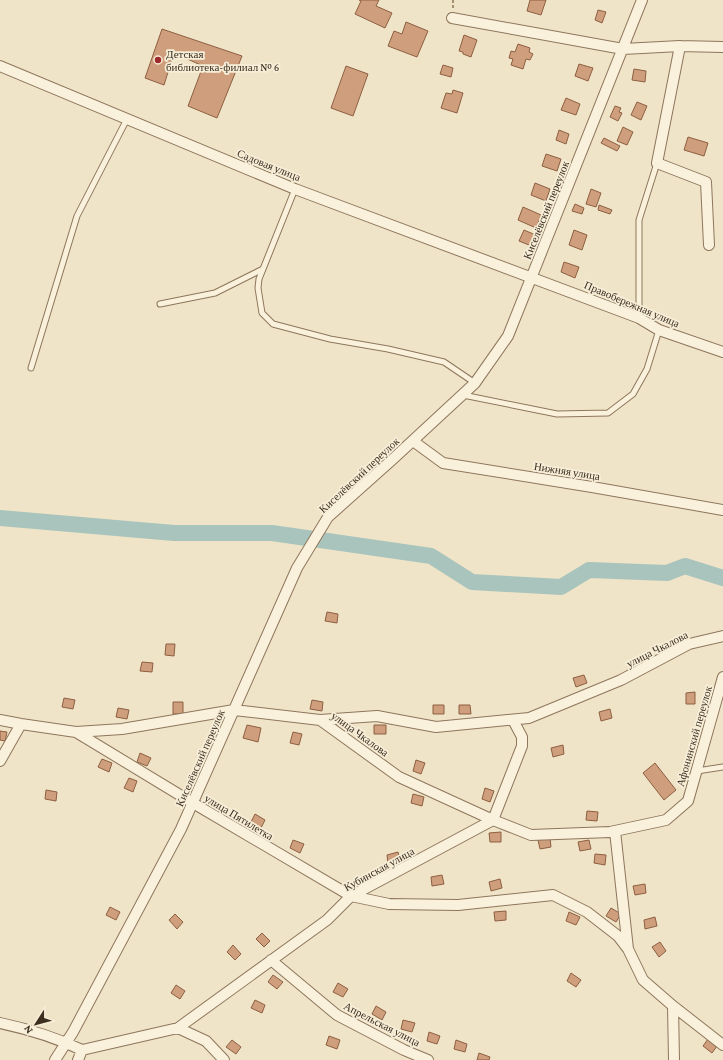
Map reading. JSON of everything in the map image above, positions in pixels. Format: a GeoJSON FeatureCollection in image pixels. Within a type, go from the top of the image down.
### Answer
{"type":"FeatureCollection","features":[{"type":"Feature","properties":{"kind":"street","name":"Киселёвский переулок"},"geometry":{"type":"LineString","coordinates":[[55,1060],[66,1043],[181,829],[297,568],[328,518],[475,384],[508,336],[642,0]]}},
{"type":"Feature","properties":{"kind":"street"},"geometry":{"type":"LineString","coordinates":[[452,18],[623,49],[680,46],[723,48]]}},
{"type":"Feature","properties":{"kind":"street"},"geometry":{"type":"LineString","coordinates":[[680,46],[657,163],[706,182],[709,245]]}},
{"type":"Feature","properties":{"kind":"street","name":"Садовая улица"},"geometry":{"type":"LineString","coordinates":[[1,68],[295,189],[532,277]]}},
{"type":"Feature","properties":{"kind":"street","name":"Правобережная улица"},"geometry":{"type":"LineString","coordinates":[[532,277],[639,318],[659,330],[723,352]]}},
{"type":"Feature","properties":{"kind":"street","name":"Нижняя улица"},"geometry":{"type":"LineString","coordinates":[[413,441],[443,463],[723,510]]}},
{"type":"Feature","properties":{"kind":"street","name":"улица Чкалова"},"geometry":{"type":"LineString","coordinates":[[320,720],[377,716],[436,727],[529,718],[621,680],[690,644],[723,636]]}},
{"type":"Feature","properties":{"kind":"street","name":"Афонинский переулок"},"geometry":{"type":"LineString","coordinates":[[688,801],[723,677]]}},
{"type":"Feature","properties":{"kind":"street","name":"улица Пятилетка"},"geometry":{"type":"LineString","coordinates":[[0,720],[76,732],[122,729],[234,710],[320,720]]}},
{"type":"Feature","properties":{"kind":"street","name":"улица Чкалова"},"geometry":{"type":"LineString","coordinates":[[320,720],[399,778],[493,820],[531,835],[615,831],[666,820],[688,801]]}},
{"type":"Feature","properties":{"kind":"street"},"geometry":{"type":"LineString","coordinates":[[493,820],[522,746],[522,737],[513,720]]}},
{"type":"Feature","properties":{"kind":"street"},"geometry":{"type":"LineString","coordinates":[[0,761],[21,724]]}},
{"type":"Feature","properties":{"kind":"street","name":"улица Пятилетка"},"geometry":{"type":"LineString","coordinates":[[76,732],[351,896],[389,904],[458,905],[553,895],[587,912],[618,936],[628,949]]}},
{"type":"Feature","properties":{"kind":"street","name":"Кубинская улица"},"geometry":{"type":"LineString","coordinates":[[80,1057],[178,1028],[327,920],[351,896],[493,820]]}},
{"type":"Feature","properties":{"kind":"street"},"geometry":{"type":"LineString","coordinates":[[615,831],[628,949],[643,980],[673,1006],[723,1045]]}},
{"type":"Feature","properties":{"kind":"street","name":"Апрельская улица"},"geometry":{"type":"LineString","coordinates":[[271,960],[337,1015],[404,1050],[428,1060]]}},
{"type":"Feature","properties":{"kind":"street"},"geometry":{"type":"LineString","coordinates":[[673,1006],[674,1060]]}},
{"type":"Feature","properties":{"kind":"street"},"geometry":{"type":"LineString","coordinates":[[0,1023],[66,1043],[80,1057]]}},
{"type":"Feature","properties":{"kind":"street"},"geometry":{"type":"LineString","coordinates":[[178,1028],[206,1041],[224,1060]]}},
{"type":"Feature","properties":{"kind":"lane"},"geometry":{"type":"LineString","coordinates":[[32,368],[77,216],[127,119]]}},
{"type":"Feature","properties":{"kind":"lane"},"geometry":{"type":"LineString","coordinates":[[639,318],[639,220],[657,163]]}},
{"type":"Feature","properties":{"kind":"lane"},"geometry":{"type":"LineString","coordinates":[[295,189],[260,279],[258,288],[262,313],[273,324],[330,339],[388,349],[444,362],[475,384]]}},
{"type":"Feature","properties":{"kind":"lane"},"geometry":{"type":"LineString","coordinates":[[160,304],[215,293],[264,268]]}},
{"type":"Feature","properties":{"kind":"lane"},"geometry":{"type":"LineString","coordinates":[[463,395],[557,414],[608,413],[634,394],[647,369],[659,330]]}},
{"type":"Feature","properties":{"kind":"lane"},"geometry":{"type":"LineString","coordinates":[[697,771],[723,767]]}},
{"type":"Feature","properties":{"kind":"building"},"geometry":{"type":"Polygon","coordinates":[[[359,0],[379,0],[376,6],[392,13],[385,28],[355,14],[361,1],[359,0]]]}},
{"type":"Feature","properties":{"kind":"building"},"geometry":{"type":"Polygon","coordinates":[[[530,0],[546,0],[541,15],[527,11],[530,0]]]}},
{"type":"Feature","properties":{"kind":"building"},"geometry":{"type":"Polygon","coordinates":[[[598,10],[606,12],[602,23],[595,20],[598,10]]]}},
{"type":"Feature","properties":{"kind":"building"},"geometry":{"type":"Polygon","coordinates":[[[406,22],[428,31],[417,57],[388,46],[394,31],[402,34],[406,22]]]}},
{"type":"Feature","properties":{"kind":"building"},"geometry":{"type":"Polygon","coordinates":[[[162,29],[242,56],[217,118],[188,106],[203,66],[174,53],[164,85],[145,78],[162,29]]]}},
{"type":"Feature","properties":{"kind":"building"},"geometry":{"type":"Polygon","coordinates":[[[464,35],[477,40],[471,57],[459,51],[464,35]]]}},
{"type":"Feature","properties":{"kind":"building"},"geometry":{"type":"Polygon","coordinates":[[[518,44],[530,48],[529,52],[533,54],[530,60],[526,59],[523,69],[511,65],[513,59],[509,58],[511,51],[515,52],[518,44]]]}},
{"type":"Feature","properties":{"kind":"building"},"geometry":{"type":"Polygon","coordinates":[[[579,64],[593,68],[588,81],[575,76],[579,64]]]}},
{"type":"Feature","properties":{"kind":"building"},"geometry":{"type":"Polygon","coordinates":[[[443,65],[453,68],[451,77],[440,74],[443,65]]]}},
{"type":"Feature","properties":{"kind":"building"},"geometry":{"type":"Polygon","coordinates":[[[346,66],[368,74],[353,116],[331,108],[346,66]]]}},
{"type":"Feature","properties":{"kind":"building"},"geometry":{"type":"Polygon","coordinates":[[[634,69],[646,71],[645,82],[632,80],[634,69]]]}},
{"type":"Feature","properties":{"kind":"building"},"geometry":{"type":"Polygon","coordinates":[[[453,90],[463,93],[457,113],[441,108],[446,93],[452,94],[453,90]]]}},
{"type":"Feature","properties":{"kind":"building"},"geometry":{"type":"Polygon","coordinates":[[[566,98],[580,104],[576,115],[561,110],[566,98]]]}},
{"type":"Feature","properties":{"kind":"building"},"geometry":{"type":"Polygon","coordinates":[[[637,102],[647,106],[641,120],[631,115],[637,102]]]}},
{"type":"Feature","properties":{"kind":"building"},"geometry":{"type":"Polygon","coordinates":[[[615,106],[621,108],[619,112],[622,113],[618,121],[610,117],[615,106]]]}},
{"type":"Feature","properties":{"kind":"building"},"geometry":{"type":"Polygon","coordinates":[[[623,127],[633,132],[627,145],[617,141],[623,127]]]}},
{"type":"Feature","properties":{"kind":"building"},"geometry":{"type":"Polygon","coordinates":[[[559,130],[569,134],[566,144],[556,140],[559,130]]]}},
{"type":"Feature","properties":{"kind":"building"},"geometry":{"type":"Polygon","coordinates":[[[688,137],[708,143],[704,156],[684,150],[688,137]]]}},
{"type":"Feature","properties":{"kind":"building"},"geometry":{"type":"Polygon","coordinates":[[[604,138],[620,146],[617,151],[601,143],[604,138]]]}},
{"type":"Feature","properties":{"kind":"building"},"geometry":{"type":"Polygon","coordinates":[[[546,154],[561,159],[557,171],[542,166],[546,154]]]}},
{"type":"Feature","properties":{"kind":"building"},"geometry":{"type":"Polygon","coordinates":[[[535,183],[550,189],[546,201],[531,195],[535,183]]]}},
{"type":"Feature","properties":{"kind":"building"},"geometry":{"type":"Polygon","coordinates":[[[591,189],[601,193],[596,207],[586,204],[591,189]]]}},
{"type":"Feature","properties":{"kind":"building"},"geometry":{"type":"Polygon","coordinates":[[[575,204],[584,208],[582,214],[572,211],[575,204]]]}},
{"type":"Feature","properties":{"kind":"building"},"geometry":{"type":"Polygon","coordinates":[[[599,205],[612,210],[610,214],[598,210],[599,205]]]}},
{"type":"Feature","properties":{"kind":"building"},"geometry":{"type":"Polygon","coordinates":[[[523,207],[541,215],[536,228],[518,220],[523,207]]]}},
{"type":"Feature","properties":{"kind":"building"},"geometry":{"type":"Polygon","coordinates":[[[524,230],[538,236],[534,247],[519,241],[524,230]]]}},
{"type":"Feature","properties":{"kind":"building"},"geometry":{"type":"Polygon","coordinates":[[[574,230],[587,235],[582,250],[569,245],[574,230]]]}},
{"type":"Feature","properties":{"kind":"building"},"geometry":{"type":"Polygon","coordinates":[[[564,262],[579,267],[575,278],[561,272],[564,262]]]}},
{"type":"Feature","properties":{"kind":"building"},"geometry":{"type":"Polygon","coordinates":[[[327,612],[338,614],[337,623],[325,621],[327,612]]]}},
{"type":"Feature","properties":{"kind":"building"},"geometry":{"type":"Polygon","coordinates":[[[166,644],[175,644],[174,656],[165,655],[166,644]]]}},
{"type":"Feature","properties":{"kind":"building"},"geometry":{"type":"Polygon","coordinates":[[[142,662],[153,663],[152,672],[140,671],[142,662]]]}},
{"type":"Feature","properties":{"kind":"building"},"geometry":{"type":"Polygon","coordinates":[[[584,675],[587,683],[576,687],[573,678],[584,675]]]}},
{"type":"Feature","properties":{"kind":"building"},"geometry":{"type":"Polygon","coordinates":[[[695,692],[695,704],[686,704],[686,693],[695,692]]]}},
{"type":"Feature","properties":{"kind":"building"},"geometry":{"type":"Polygon","coordinates":[[[64,698],[75,700],[73,709],[62,707],[64,698]]]}},
{"type":"Feature","properties":{"kind":"building"},"geometry":{"type":"Polygon","coordinates":[[[312,700],[323,702],[322,711],[310,709],[312,700]]]}},
{"type":"Feature","properties":{"kind":"building"},"geometry":{"type":"Polygon","coordinates":[[[173,702],[183,702],[183,714],[173,714],[173,702]]]}},
{"type":"Feature","properties":{"kind":"building"},"geometry":{"type":"Polygon","coordinates":[[[433,705],[444,705],[444,714],[433,714],[433,705]]]}},
{"type":"Feature","properties":{"kind":"building"},"geometry":{"type":"Polygon","coordinates":[[[459,705],[470,705],[471,714],[459,714],[459,705]]]}},
{"type":"Feature","properties":{"kind":"building"},"geometry":{"type":"Polygon","coordinates":[[[118,708],[129,710],[127,719],[116,717],[118,708]]]}},
{"type":"Feature","properties":{"kind":"building"},"geometry":{"type":"Polygon","coordinates":[[[610,709],[612,718],[601,721],[599,712],[610,709]]]}},
{"type":"Feature","properties":{"kind":"building"},"geometry":{"type":"Polygon","coordinates":[[[247,725],[261,728],[258,742],[243,738],[247,725]]]}},
{"type":"Feature","properties":{"kind":"building"},"geometry":{"type":"Polygon","coordinates":[[[374,725],[386,725],[386,734],[374,734],[374,725]]]}},
{"type":"Feature","properties":{"kind":"building"},"geometry":{"type":"Polygon","coordinates":[[[0,731],[7,732],[5,741],[0,740],[0,731]]]}},
{"type":"Feature","properties":{"kind":"building"},"geometry":{"type":"Polygon","coordinates":[[[293,732],[302,734],[299,745],[290,743],[293,732]]]}},
{"type":"Feature","properties":{"kind":"building"},"geometry":{"type":"Polygon","coordinates":[[[563,745],[564,754],[553,757],[551,748],[563,745]]]}},
{"type":"Feature","properties":{"kind":"building"},"geometry":{"type":"Polygon","coordinates":[[[140,753],[151,758],[147,766],[137,762],[140,753]]]}},
{"type":"Feature","properties":{"kind":"building"},"geometry":{"type":"Polygon","coordinates":[[[102,759],[112,763],[109,772],[98,767],[102,759]]]}},
{"type":"Feature","properties":{"kind":"building"},"geometry":{"type":"Polygon","coordinates":[[[416,760],[425,763],[421,774],[413,771],[416,760]]]}},
{"type":"Feature","properties":{"kind":"building"},"geometry":{"type":"Polygon","coordinates":[[[655,763],[676,790],[664,800],[643,773],[655,763]]]}},
{"type":"Feature","properties":{"kind":"building"},"geometry":{"type":"Polygon","coordinates":[[[129,778],[137,781],[133,792],[124,788],[129,778]]]}},
{"type":"Feature","properties":{"kind":"building"},"geometry":{"type":"Polygon","coordinates":[[[485,788],[494,791],[490,802],[482,799],[485,788]]]}},
{"type":"Feature","properties":{"kind":"building"},"geometry":{"type":"Polygon","coordinates":[[[46,790],[57,792],[56,801],[45,799],[46,790]]]}},
{"type":"Feature","properties":{"kind":"building"},"geometry":{"type":"Polygon","coordinates":[[[413,794],[424,797],[422,806],[411,803],[413,794]]]}},
{"type":"Feature","properties":{"kind":"building"},"geometry":{"type":"Polygon","coordinates":[[[587,811],[598,812],[597,821],[586,820],[587,811]]]}},
{"type":"Feature","properties":{"kind":"building"},"geometry":{"type":"Polygon","coordinates":[[[255,814],[265,820],[261,828],[251,822],[255,814]]]}},
{"type":"Feature","properties":{"kind":"building"},"geometry":{"type":"Polygon","coordinates":[[[501,832],[501,842],[490,842],[489,833],[501,832]]]}},
{"type":"Feature","properties":{"kind":"building"},"geometry":{"type":"Polygon","coordinates":[[[550,838],[551,847],[540,849],[538,840],[550,838]]]}},
{"type":"Feature","properties":{"kind":"building"},"geometry":{"type":"Polygon","coordinates":[[[293,840],[304,844],[300,853],[290,848],[293,840]]]}},
{"type":"Feature","properties":{"kind":"building"},"geometry":{"type":"Polygon","coordinates":[[[589,840],[591,849],[580,851],[578,842],[589,840]]]}},
{"type":"Feature","properties":{"kind":"building"},"geometry":{"type":"Polygon","coordinates":[[[398,852],[400,861],[388,864],[387,855],[398,852]]]}},
{"type":"Feature","properties":{"kind":"building"},"geometry":{"type":"Polygon","coordinates":[[[595,854],[606,855],[605,865],[594,863],[595,854]]]}},
{"type":"Feature","properties":{"kind":"building"},"geometry":{"type":"Polygon","coordinates":[[[442,875],[444,884],[432,886],[431,877],[442,875]]]}},
{"type":"Feature","properties":{"kind":"building"},"geometry":{"type":"Polygon","coordinates":[[[500,879],[502,888],[491,891],[489,882],[500,879]]]}},
{"type":"Feature","properties":{"kind":"building"},"geometry":{"type":"Polygon","coordinates":[[[645,884],[646,893],[635,895],[633,886],[645,884]]]}},
{"type":"Feature","properties":{"kind":"building"},"geometry":{"type":"Polygon","coordinates":[[[110,907],[120,912],[116,920],[106,915],[110,907]]]}},
{"type":"Feature","properties":{"kind":"building"},"geometry":{"type":"Polygon","coordinates":[[[611,908],[621,914],[616,922],[606,916],[611,908]]]}},
{"type":"Feature","properties":{"kind":"building"},"geometry":{"type":"Polygon","coordinates":[[[506,911],[506,920],[495,921],[494,912],[506,911]]]}},
{"type":"Feature","properties":{"kind":"building"},"geometry":{"type":"Polygon","coordinates":[[[569,912],[580,917],[576,925],[566,921],[569,912]]]}},
{"type":"Feature","properties":{"kind":"building"},"geometry":{"type":"Polygon","coordinates":[[[175,914],[183,922],[177,929],[169,920],[175,914]]]}},
{"type":"Feature","properties":{"kind":"building"},"geometry":{"type":"Polygon","coordinates":[[[655,917],[657,926],[645,929],[644,920],[655,917]]]}},
{"type":"Feature","properties":{"kind":"building"},"geometry":{"type":"Polygon","coordinates":[[[262,933],[270,941],[264,947],[256,939],[262,933]]]}},
{"type":"Feature","properties":{"kind":"building"},"geometry":{"type":"Polygon","coordinates":[[[660,942],[666,951],[659,957],[652,947],[660,942]]]}},
{"type":"Feature","properties":{"kind":"building"},"geometry":{"type":"Polygon","coordinates":[[[233,945],[241,954],[235,960],[227,952],[233,945]]]}},
{"type":"Feature","properties":{"kind":"building"},"geometry":{"type":"Polygon","coordinates":[[[571,973],[581,980],[576,987],[567,981],[571,973]]]}},
{"type":"Feature","properties":{"kind":"building"},"geometry":{"type":"Polygon","coordinates":[[[273,975],[283,982],[277,989],[268,982],[273,975]]]}},
{"type":"Feature","properties":{"kind":"building"},"geometry":{"type":"Polygon","coordinates":[[[338,983],[348,989],[343,997],[333,992],[338,983]]]}},
{"type":"Feature","properties":{"kind":"building"},"geometry":{"type":"Polygon","coordinates":[[[176,985],[185,991],[180,999],[171,993],[176,985]]]}},
{"type":"Feature","properties":{"kind":"building"},"geometry":{"type":"Polygon","coordinates":[[[255,1000],[265,1005],[262,1013],[251,1008],[255,1000]]]}},
{"type":"Feature","properties":{"kind":"building"},"geometry":{"type":"Polygon","coordinates":[[[376,1006],[386,1012],[382,1020],[372,1014],[376,1006]]]}},
{"type":"Feature","properties":{"kind":"building"},"geometry":{"type":"Polygon","coordinates":[[[403,1020],[415,1023],[412,1032],[401,1029],[403,1020]]]}},
{"type":"Feature","properties":{"kind":"building"},"geometry":{"type":"Polygon","coordinates":[[[429,1032],[440,1036],[437,1044],[427,1041],[429,1032]]]}},
{"type":"Feature","properties":{"kind":"building"},"geometry":{"type":"Polygon","coordinates":[[[329,1036],[340,1040],[337,1049],[326,1045],[329,1036]]]}},
{"type":"Feature","properties":{"kind":"building"},"geometry":{"type":"Polygon","coordinates":[[[708,1039],[717,1046],[712,1053],[703,1046],[708,1039]]]}},
{"type":"Feature","properties":{"kind":"building"},"geometry":{"type":"Polygon","coordinates":[[[232,1040],[241,1047],[236,1054],[226,1047],[232,1040]]]}},
{"type":"Feature","properties":{"kind":"building"},"geometry":{"type":"Polygon","coordinates":[[[456,1040],[467,1044],[465,1052],[454,1049],[456,1040]]]}},
{"type":"Feature","properties":{"kind":"building"},"geometry":{"type":"Polygon","coordinates":[[[479,1053],[490,1057],[489,1060],[477,1060],[479,1053]]]}},
{"type":"Feature","properties":{"kind":"waterway"},"geometry":{"type":"LineString","coordinates":[[0,518],[174,533],[272,533],[431,556],[472,582],[561,587],[589,570],[667,573],[685,566],[723,578]]}},
{"type":"Feature","properties":{"kind":"place","name":"Детская библиотека-филиал № 6"},"geometry":{"type":"Point","coordinates":[158,60]}}]}
